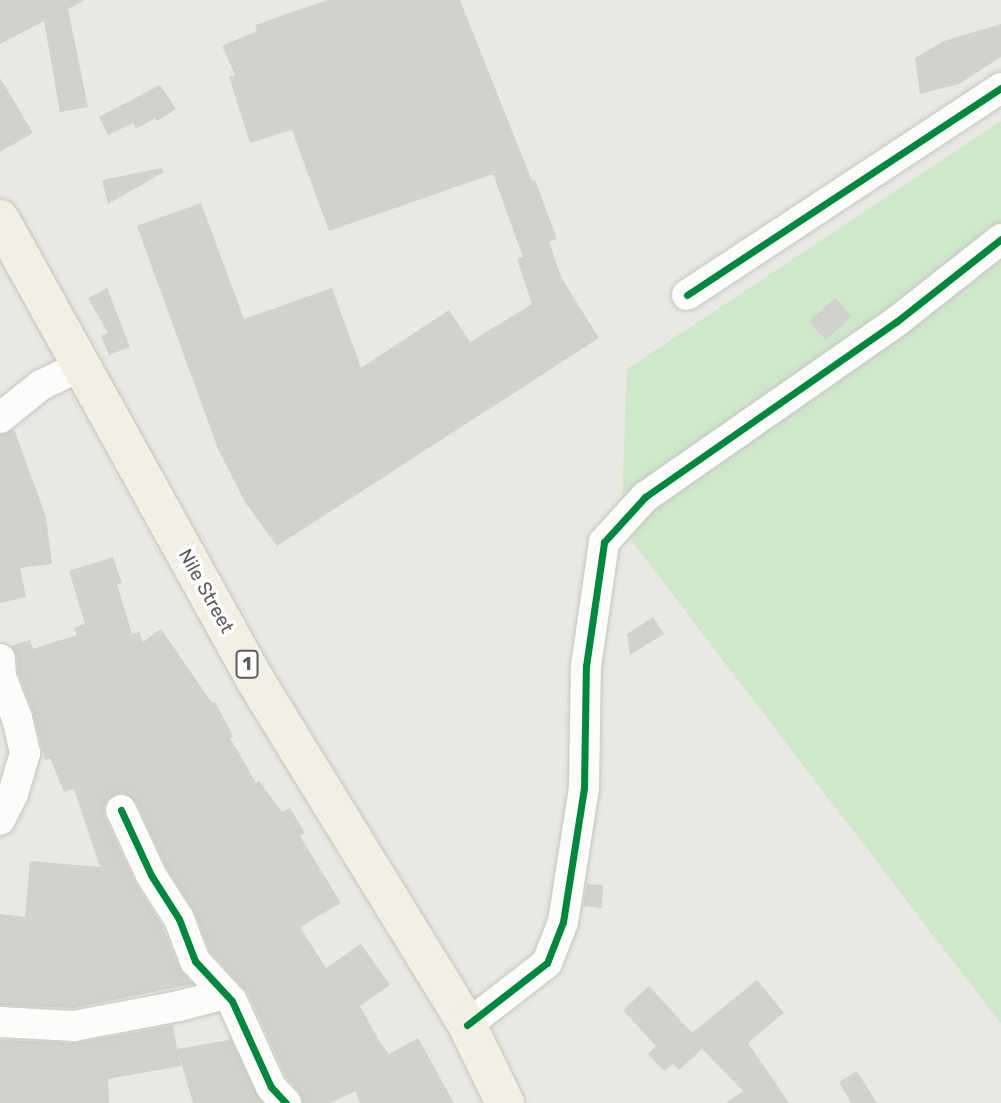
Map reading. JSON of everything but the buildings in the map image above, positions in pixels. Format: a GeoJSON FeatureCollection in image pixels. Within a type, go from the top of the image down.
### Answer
{"type":"FeatureCollection","features":[{"type":"Feature","properties":{"kind":"main road","name":"Nile Street"},"geometry":{"type":"LineString","coordinates":[[0,219],[257,683],[467,1025],[505,1103]]}},
{"type":"Feature","properties":{"kind":"street"},"geometry":{"type":"LineString","coordinates":[[687,295],[1001,88]]}},
{"type":"Feature","properties":{"kind":"street"},"geometry":{"type":"LineString","coordinates":[[467,1025],[547,963],[563,922],[584,788],[586,666],[604,542],[645,497],[873,338],[1001,239]]}},
{"type":"Feature","properties":{"kind":"street"},"geometry":{"type":"LineString","coordinates":[[0,418],[41,385],[81,366]]}},
{"type":"Feature","properties":{"kind":"street"},"geometry":{"type":"LineString","coordinates":[[0,659],[1,677],[17,719],[25,753],[13,794],[0,820]]}},
{"type":"Feature","properties":{"kind":"street"},"geometry":{"type":"LineString","coordinates":[[121,810],[151,875],[179,919],[195,961],[225,994],[271,1087],[286,1103]]}},
{"type":"Feature","properties":{"kind":"street"},"geometry":{"type":"LineString","coordinates":[[0,1022],[74,1026],[225,994]]}},
{"type":"Feature","properties":{"kind":"green space"},"geometry":{"type":"Polygon","coordinates":[[[1001,121],[1001,1024],[621,527],[627,369],[1001,121]]]}},
{"type":"Feature","properties":{"kind":"cycle path"},"geometry":{"type":"LineString","coordinates":[[687,295],[1001,88]]}},
{"type":"Feature","properties":{"kind":"cycle path"},"geometry":{"type":"LineString","coordinates":[[467,1025],[547,963],[563,922],[584,788],[586,666],[604,542],[645,497],[896,322],[1001,239]]}},
{"type":"Feature","properties":{"kind":"cycle path"},"geometry":{"type":"LineString","coordinates":[[121,810],[151,875],[179,919],[195,961],[232,1001],[271,1087],[286,1103]]}}]}
